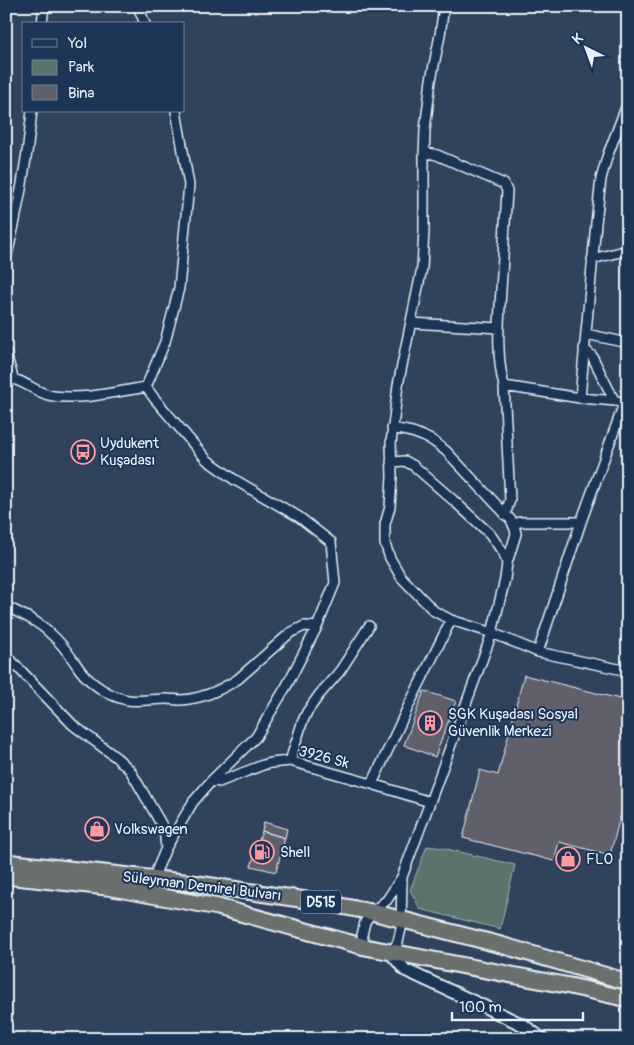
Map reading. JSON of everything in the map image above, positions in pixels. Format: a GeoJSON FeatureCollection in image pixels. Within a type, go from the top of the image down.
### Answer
{"type":"FeatureCollection","features":[{"type":"Feature","properties":{"kind":"highway","name":"Süleyman Demirel Bulvarı"},"geometry":{"type":"LineString","coordinates":[[6,862],[192,883],[320,902],[372,912],[501,945],[628,982]]}},
{"type":"Feature","properties":{"kind":"highway","name":"Süleyman Demirel Bulvarı"},"geometry":{"type":"LineString","coordinates":[[6,876],[107,887],[218,907],[366,947],[628,999]]}},
{"type":"Feature","properties":{"kind":"street"},"geometry":{"type":"LineString","coordinates":[[42,22],[44,6]]}},
{"type":"Feature","properties":{"kind":"street"},"geometry":{"type":"LineString","coordinates":[[138,6],[144,22]]}},
{"type":"Feature","properties":{"kind":"street"},"geometry":{"type":"LineString","coordinates":[[444,6],[429,95],[424,152],[422,268],[398,385],[392,428],[392,477],[390,507],[385,524],[385,544],[390,558],[402,577],[434,611],[451,620],[492,633],[538,652],[628,672]]}},
{"type":"Feature","properties":{"kind":"street"},"geometry":{"type":"LineString","coordinates":[[580,398],[601,179],[607,157],[628,102]]}},
{"type":"Feature","properties":{"kind":"street"},"geometry":{"type":"LineString","coordinates":[[6,260],[19,202],[32,112]]}},
{"type":"Feature","properties":{"kind":"street"},"geometry":{"type":"LineString","coordinates":[[146,387],[164,342],[179,288],[189,184],[176,112]]}},
{"type":"Feature","properties":{"kind":"street"},"geometry":{"type":"LineString","coordinates":[[424,152],[437,155],[504,184],[507,191],[499,328],[510,500],[505,514]]}},
{"type":"Feature","properties":{"kind":"street"},"geometry":{"type":"LineString","coordinates":[[592,259],[628,250]]}},
{"type":"Feature","properties":{"kind":"street"},"geometry":{"type":"LineString","coordinates":[[411,323],[499,328]]}},
{"type":"Feature","properties":{"kind":"street"},"geometry":{"type":"LineString","coordinates":[[586,334],[628,343]]}},
{"type":"Feature","properties":{"kind":"street"},"geometry":{"type":"LineString","coordinates":[[584,349],[592,356],[614,400]]}},
{"type":"Feature","properties":{"kind":"street"},"geometry":{"type":"LineString","coordinates":[[6,353],[10,378],[52,396],[82,397],[146,387]]}},
{"type":"Feature","properties":{"kind":"street"},"geometry":{"type":"LineString","coordinates":[[504,386],[580,398],[626,401],[581,522],[538,652]]}},
{"type":"Feature","properties":{"kind":"street"},"geometry":{"type":"LineString","coordinates":[[146,387],[207,460],[235,480],[300,517],[331,542],[335,583],[317,626],[287,685],[256,737],[212,780],[193,802],[166,848],[153,879]]}},
{"type":"Feature","properties":{"kind":"street"},"geometry":{"type":"LineString","coordinates":[[366,947],[362,935],[365,922],[372,912],[387,900],[402,877],[492,633],[507,563],[515,538],[513,524],[446,451],[423,436],[392,428]]}},
{"type":"Feature","properties":{"kind":"street"},"geometry":{"type":"LineString","coordinates":[[391,462],[405,461],[414,466],[490,534],[504,554],[507,563]]}},
{"type":"Feature","properties":{"kind":"street"},"geometry":{"type":"LineString","coordinates":[[513,524],[520,522],[581,522]]}},
{"type":"Feature","properties":{"kind":"street"},"geometry":{"type":"LineString","coordinates":[[9,608],[37,623],[52,634],[61,643],[81,672],[96,685],[119,698],[135,701],[152,699],[180,700],[211,694],[238,679],[290,633],[304,626],[317,626]]}},
{"type":"Feature","properties":{"kind":"street"},"geometry":{"type":"LineString","coordinates":[[372,784],[451,620]]}},
{"type":"Feature","properties":{"kind":"street"},"geometry":{"type":"LineString","coordinates":[[290,761],[307,712],[340,671],[369,626]]}},
{"type":"Feature","properties":{"kind":"street"},"geometry":{"type":"LineString","coordinates":[[6,655],[73,725],[130,770],[164,829],[166,848]]}},
{"type":"Feature","properties":{"kind":"street","name":"3926 Sk"},"geometry":{"type":"LineString","coordinates":[[212,780],[219,782],[263,765],[290,761],[430,802]]}},
{"type":"Feature","properties":{"kind":"street"},"geometry":{"type":"LineString","coordinates":[[402,877],[401,929],[398,942],[391,952],[405,970],[523,1025],[542,1039]]}},
{"type":"Feature","properties":{"kind":"green space"},"geometry":{"type":"Polygon","coordinates":[[[427,846],[515,865],[500,929],[420,909],[410,890],[427,846]]]}},
{"type":"Feature","properties":{"kind":"building"},"geometry":{"type":"Polygon","coordinates":[[[524,675],[628,701],[628,787],[610,855],[559,842],[554,861],[463,838],[480,770],[498,775],[524,675]]]}},
{"type":"Feature","properties":{"kind":"building","name":"SGK Kuşadası Sosyal Güvenlik Merkezi"},"geometry":{"type":"Polygon","coordinates":[[[424,691],[456,701],[435,757],[404,745],[424,691]]]}},
{"type":"Feature","properties":{"kind":"building"},"geometry":{"type":"Polygon","coordinates":[[[264,822],[287,829],[285,838],[262,831],[264,822]]]}},
{"type":"Feature","properties":{"kind":"building"},"geometry":{"type":"Polygon","coordinates":[[[262,831],[285,838],[276,872],[251,866],[262,831]]]}},
{"type":"Feature","properties":{"kind":"place","name":"Uydukent Kuşadası"},"geometry":{"type":"Point","coordinates":[83,452]}},
{"type":"Feature","properties":{"kind":"place","name":"SGK Kuşadası Sosyal Güvenlik Merkezi"},"geometry":{"type":"Point","coordinates":[430,723]}},
{"type":"Feature","properties":{"kind":"place","name":"Volkswagen"},"geometry":{"type":"Point","coordinates":[97,829]}},
{"type":"Feature","properties":{"kind":"place","name":"Shell"},"geometry":{"type":"Point","coordinates":[262,852]}},
{"type":"Feature","properties":{"kind":"place","name":"FLO"},"geometry":{"type":"Point","coordinates":[568,859]}}]}
